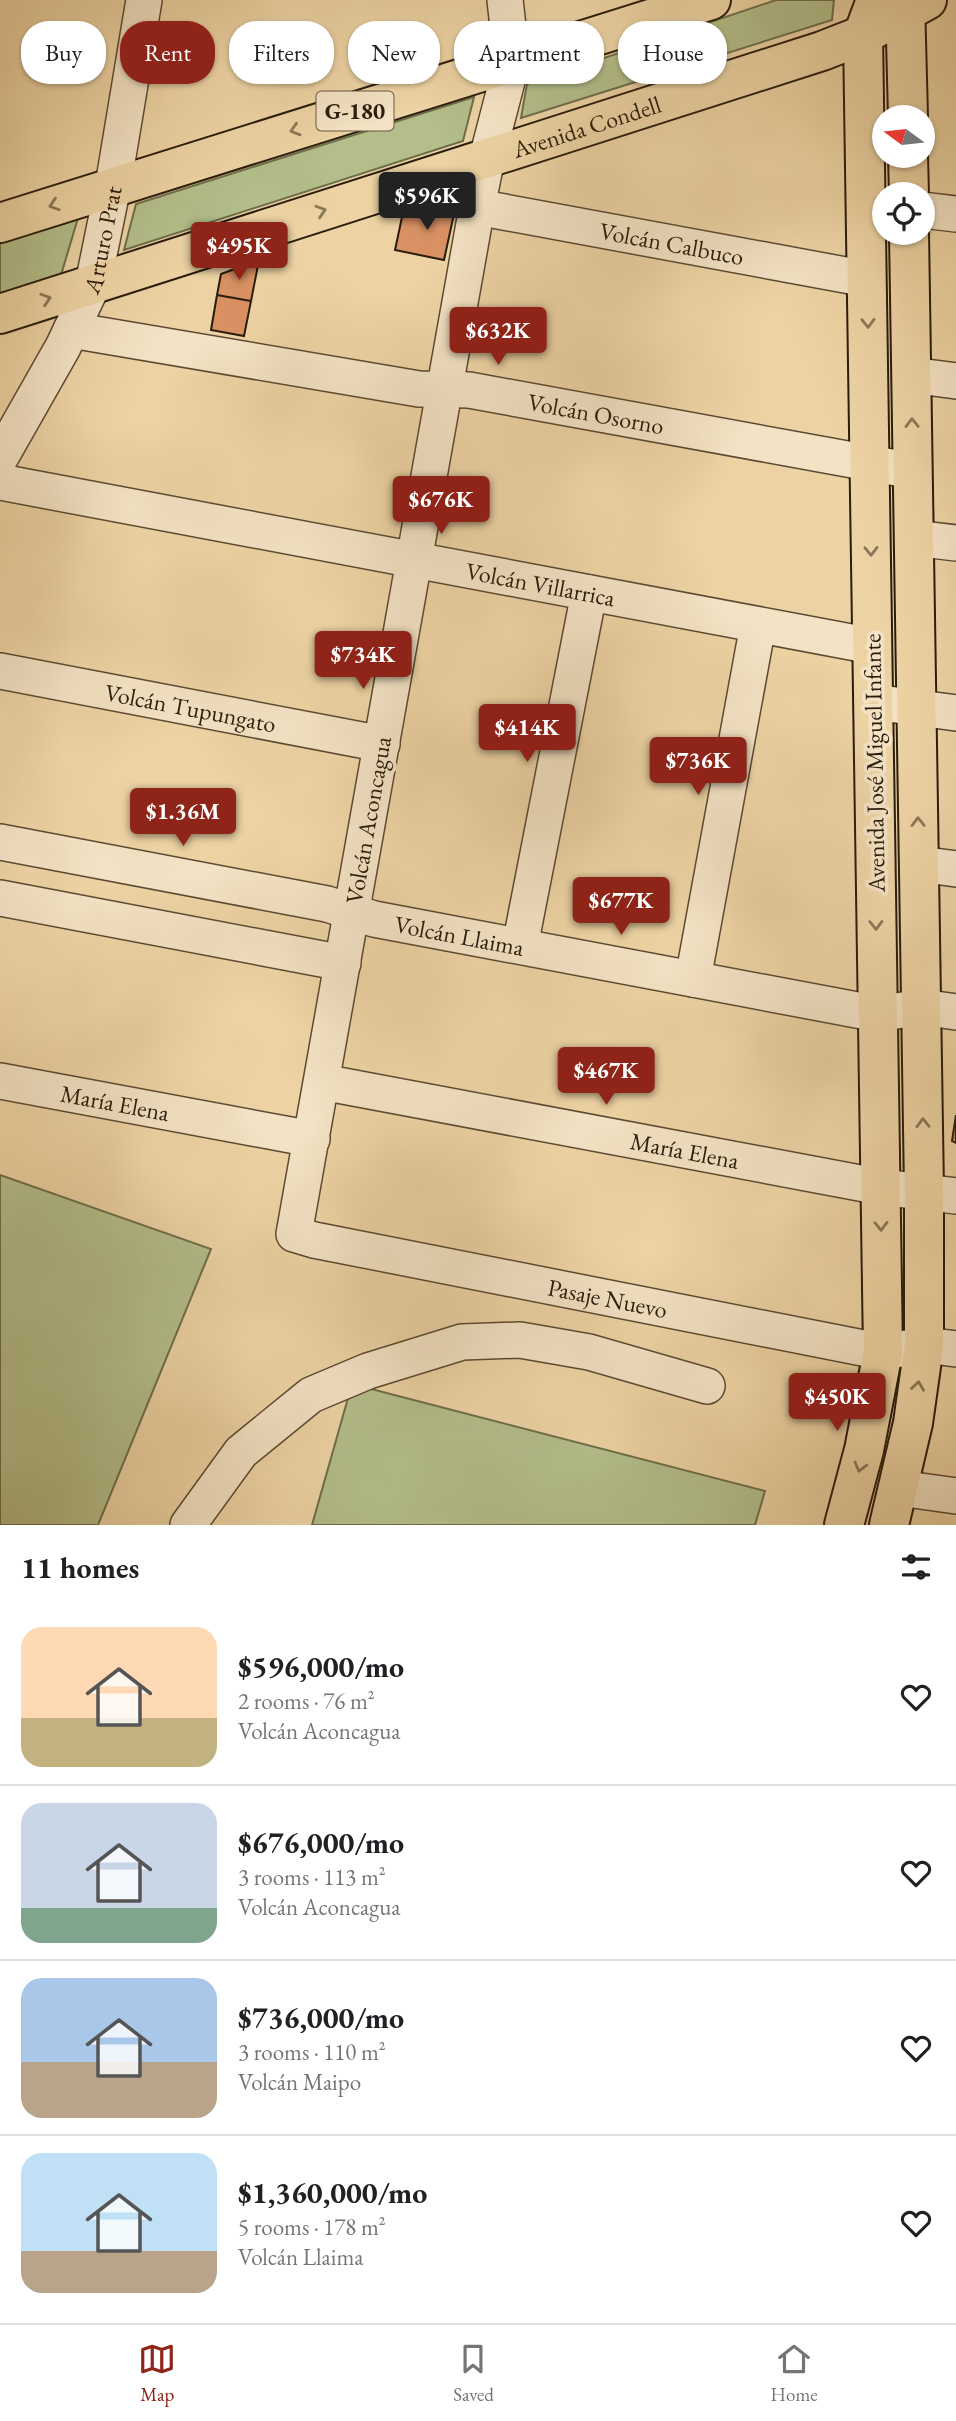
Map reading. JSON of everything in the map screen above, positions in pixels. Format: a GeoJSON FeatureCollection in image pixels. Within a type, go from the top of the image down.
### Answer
{"type":"FeatureCollection","features":[{"type":"Feature","properties":{"kind":"main road","name":"G-180"},"geometry":{"type":"LineString","coordinates":[[604,33],[711,0]]}},
{"type":"Feature","properties":{"kind":"main road"},"geometry":{"type":"LineString","coordinates":[[896,9],[907,105]]}},
{"type":"Feature","properties":{"kind":"main road","name":"Avenida Condell"},"geometry":{"type":"LineString","coordinates":[[0,314],[822,51],[896,9]]}},
{"type":"Feature","properties":{"kind":"main road","name":"Avenida José Miguel Infante"},"geometry":{"type":"LineString","coordinates":[[877,182],[896,9]]}},
{"type":"Feature","properties":{"kind":"main road","name":"G-180"},"geometry":{"type":"LineString","coordinates":[[0,223],[454,80]]}},
{"type":"Feature","properties":{"kind":"main road","name":"Avenida José Miguel Infante"},"geometry":{"type":"LineString","coordinates":[[844,1525],[864,1450],[883,1352],[867,279],[872,232]]}},
{"type":"Feature","properties":{"kind":"main road","name":"Avenida José Miguel Infante"},"geometry":{"type":"LineString","coordinates":[[889,1525],[913,1423],[940,1347],[938,1009],[919,864],[909,245]]}},
{"type":"Feature","properties":{"kind":"street","name":"Arturo Prat"},"geometry":{"type":"LineString","coordinates":[[0,458],[71,330],[93,284],[145,0]]}},
{"type":"Feature","properties":{"kind":"street"},"geometry":{"type":"LineString","coordinates":[[505,0],[507,21]]}},
{"type":"Feature","properties":{"kind":"street","name":"Volcán Aconcagua"},"geometry":{"type":"LineString","coordinates":[[294,1234],[477,207],[506,84]]}},
{"type":"Feature","properties":{"kind":"street","name":"Volcán Calbuco"},"geometry":{"type":"LineString","coordinates":[[477,207],[867,279]]}},
{"type":"Feature","properties":{"kind":"street"},"geometry":{"type":"LineString","coordinates":[[935,211],[956,214]]}},
{"type":"Feature","properties":{"kind":"street","name":"Volcán Osorno"},"geometry":{"type":"LineString","coordinates":[[71,330],[419,389],[469,390],[913,471]]}},
{"type":"Feature","properties":{"kind":"street"},"geometry":{"type":"LineString","coordinates":[[911,375],[956,381]]}},
{"type":"Feature","properties":{"kind":"street","name":"Volcán Villarrica"},"geometry":{"type":"LineString","coordinates":[[0,482],[872,646]]}},
{"type":"Feature","properties":{"kind":"street"},"geometry":{"type":"LineString","coordinates":[[914,538],[956,544]]}},
{"type":"Feature","properties":{"kind":"street"},"geometry":{"type":"LineString","coordinates":[[520,946],[589,593]]}},
{"type":"Feature","properties":{"kind":"street"},"geometry":{"type":"LineString","coordinates":[[693,979],[758,625]]}},
{"type":"Feature","properties":{"kind":"street","name":"Volcán Tupungato"},"geometry":{"type":"LineString","coordinates":[[0,671],[382,744]]}},
{"type":"Feature","properties":{"kind":"street"},"geometry":{"type":"LineString","coordinates":[[873,702],[956,713]]}},
{"type":"Feature","properties":{"kind":"street","name":"Volcán Llaima"},"geometry":{"type":"LineString","coordinates":[[0,842],[327,904],[374,919],[878,1014],[938,1009]]}},
{"type":"Feature","properties":{"kind":"street"},"geometry":{"type":"LineString","coordinates":[[919,864],[956,869]]}},
{"type":"Feature","properties":{"kind":"street"},"geometry":{"type":"LineString","coordinates":[[0,898],[343,963]]}},
{"type":"Feature","properties":{"kind":"street","name":"María Elena"},"geometry":{"type":"LineString","coordinates":[[0,1081],[312,1139]]}},
{"type":"Feature","properties":{"kind":"street","name":"María Elena"},"geometry":{"type":"LineString","coordinates":[[322,1082],[881,1187],[940,1194]]}},
{"type":"Feature","properties":{"kind":"street","name":"Pasaje Nuevo"},"geometry":{"type":"LineString","coordinates":[[294,1234],[883,1352],[940,1347]]}},
{"type":"Feature","properties":{"kind":"street"},"geometry":{"type":"LineString","coordinates":[[188,1525],[241,1452],[311,1395],[368,1371],[463,1342],[520,1340],[589,1352],[708,1386]]}},
{"type":"Feature","properties":{"kind":"street"},"geometry":{"type":"LineString","coordinates":[[899,1488],[956,1496]]}},
{"type":"Feature","properties":{"kind":"green space"},"geometry":{"type":"Polygon","coordinates":[[[776,0],[834,0],[832,20],[727,53],[727,21],[714,21],[776,0]]]}},
{"type":"Feature","properties":{"kind":"green space"},"geometry":{"type":"Polygon","coordinates":[[[618,53],[618,84],[629,84],[521,118],[527,84],[604,84],[604,58],[618,53]]]}},
{"type":"Feature","properties":{"kind":"green space"},"geometry":{"type":"Polygon","coordinates":[[[474,97],[463,141],[124,250],[136,204],[474,97]]]}},
{"type":"Feature","properties":{"kind":"green space"},"geometry":{"type":"Polygon","coordinates":[[[78,218],[61,275],[0,294],[0,243],[78,218]]]}},
{"type":"Feature","properties":{"kind":"green space"},"geometry":{"type":"Polygon","coordinates":[[[0,1175],[211,1249],[98,1525],[0,1525],[0,1175]]]}},
{"type":"Feature","properties":{"kind":"green space"},"geometry":{"type":"Polygon","coordinates":[[[352,1384],[765,1491],[755,1525],[312,1525],[352,1384]]]}},
{"type":"Feature","properties":{"kind":"building"},"geometry":{"type":"Polygon","coordinates":[[[457,200],[444,260],[395,250],[402,217],[457,200]]]}},
{"type":"Feature","properties":{"kind":"building"},"geometry":{"type":"Polygon","coordinates":[[[259,260],[251,301],[217,295],[221,274],[259,260]]]}},
{"type":"Feature","properties":{"kind":"building"},"geometry":{"type":"Polygon","coordinates":[[[217,295],[251,301],[244,336],[211,330],[217,295]]]}},
{"type":"Feature","properties":{"kind":"building"},"geometry":{"type":"Polygon","coordinates":[[[956,1115],[956,1143],[952,1141],[956,1115]]]}}]}
